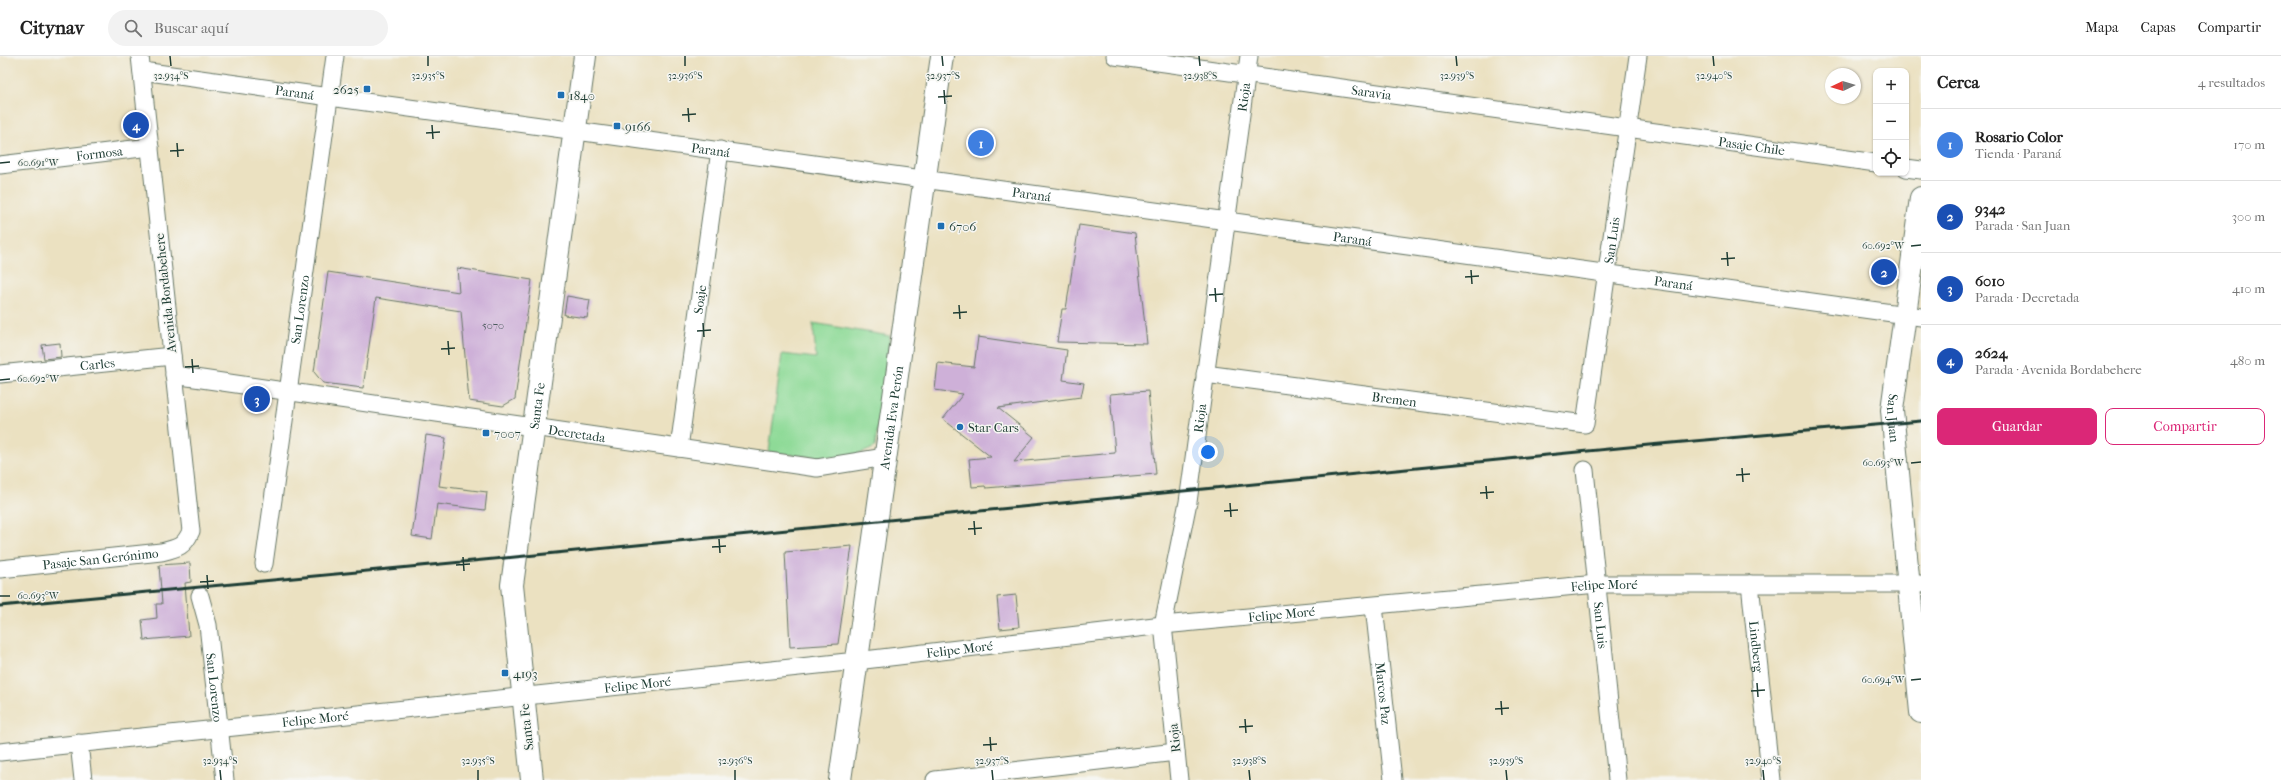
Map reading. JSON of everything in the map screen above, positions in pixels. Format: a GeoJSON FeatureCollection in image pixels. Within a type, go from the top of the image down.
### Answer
{"type":"FeatureCollection","features":[{"type":"Feature","properties":{"kind":"main road","name":"Santa Fe"},"geometry":{"type":"LineString","coordinates":[[532,780],[512,585],[585,56]]}},
{"type":"Feature","properties":{"kind":"main road","name":"Avenida Eva Perón"},"geometry":{"type":"LineString","coordinates":[[840,780],[942,56]]}},
{"type":"Feature","properties":{"kind":"main road","name":"San Juan"},"geometry":{"type":"LineString","coordinates":[[1921,198],[1913,316],[1892,410],[1915,584],[1921,712]]}},
{"type":"Feature","properties":{"kind":"street","name":"San Lorenzo"},"geometry":{"type":"LineString","coordinates":[[264,564],[335,56]]}},
{"type":"Feature","properties":{"kind":"street","name":"Saravia"},"geometry":{"type":"LineString","coordinates":[[1115,56],[1627,128]]}},
{"type":"Feature","properties":{"kind":"street","name":"Rioja"},"geometry":{"type":"LineString","coordinates":[[1179,780],[1163,625],[1188,502],[1248,56]]}},
{"type":"Feature","properties":{"kind":"street","name":"San Luis"},"geometry":{"type":"LineString","coordinates":[[1585,424],[1638,56]]}},
{"type":"Feature","properties":{"kind":"street","name":"Paraná"},"geometry":{"type":"LineString","coordinates":[[141,63],[329,96],[1607,272],[1913,316]]}},
{"type":"Feature","properties":{"kind":"street","name":"Avenida Bordabehere"},"geometry":{"type":"LineString","coordinates":[[141,63],[191,531]]}},
{"type":"Feature","properties":{"kind":"street","name":"Pasaje Chile"},"geometry":{"type":"LineString","coordinates":[[1627,128],[1873,163]]}},
{"type":"Feature","properties":{"kind":"street","name":"Formosa"},"geometry":{"type":"LineString","coordinates":[[0,165],[150,147]]}},
{"type":"Feature","properties":{"kind":"street","name":"Soaje"},"geometry":{"type":"LineString","coordinates":[[679,448],[720,150]]}},
{"type":"Feature","properties":{"kind":"street"},"geometry":{"type":"LineString","coordinates":[[1909,168],[1921,170]]}},
{"type":"Feature","properties":{"kind":"street","name":"Carles"},"geometry":{"type":"LineString","coordinates":[[0,374],[172,356]]}},
{"type":"Feature","properties":{"kind":"street","name":"Bremen"},"geometry":{"type":"LineString","coordinates":[[1205,374],[1585,424]]}},
{"type":"Feature","properties":{"kind":"street","name":"Decretada"},"geometry":{"type":"LineString","coordinates":[[174,375],[817,468],[885,457]]}},
{"type":"Feature","properties":{"kind":"street","name":"San Luis"},"geometry":{"type":"LineString","coordinates":[[1585,470],[1617,780]]}},
{"type":"Feature","properties":{"kind":"street","name":"Pasaje San Gerónimo"},"geometry":{"type":"LineString","coordinates":[[0,569],[161,552],[176,548],[186,543],[191,531]]}},
{"type":"Feature","properties":{"kind":"street","name":"Felipe Moré"},"geometry":{"type":"LineString","coordinates":[[0,752],[220,727],[856,661],[1163,625],[1597,584],[1915,584]]}},
{"type":"Feature","properties":{"kind":"street","name":"Lindberg"},"geometry":{"type":"LineString","coordinates":[[1750,584],[1771,780]]}},
{"type":"Feature","properties":{"kind":"street","name":"San Lorenzo"},"geometry":{"type":"LineString","coordinates":[[200,596],[208,625],[225,780]]}},
{"type":"Feature","properties":{"kind":"street","name":"Marcos Paz"},"geometry":{"type":"LineString","coordinates":[[1374,606],[1393,780]]}},
{"type":"Feature","properties":{"kind":"street"},"geometry":{"type":"LineString","coordinates":[[79,743],[83,780]]}},
{"type":"Feature","properties":{"kind":"street"},"geometry":{"type":"LineString","coordinates":[[935,780],[1176,752]]}},
{"type":"Feature","properties":{"kind":"green space"},"geometry":{"type":"Polygon","coordinates":[[[813,323],[890,336],[875,447],[863,453],[850,456],[823,457],[769,452],[782,354],[816,358],[813,323]]]}},
{"type":"Feature","properties":{"kind":"building"},"geometry":{"type":"Polygon","coordinates":[[[1079,225],[1135,233],[1147,344],[1057,342],[1062,309],[1066,309],[1079,225]]]}},
{"type":"Feature","properties":{"kind":"building"},"geometry":{"type":"Polygon","coordinates":[[[457,268],[532,280],[515,399],[503,406],[469,401],[461,311],[376,298],[363,388],[323,383],[314,372],[328,272],[459,292],[457,268]]]}},
{"type":"Feature","properties":{"kind":"building"},"geometry":{"type":"Polygon","coordinates":[[[567,296],[590,300],[587,318],[564,315],[567,296]]]}},
{"type":"Feature","properties":{"kind":"building"},"geometry":{"type":"Polygon","coordinates":[[[978,337],[1067,350],[1063,380],[1084,383],[1081,397],[998,408],[1034,437],[1014,462],[1115,453],[1110,394],[1148,391],[1156,474],[986,488],[985,486],[972,487],[969,459],[991,457],[943,419],[963,394],[935,390],[938,363],[974,367],[978,337]]]}},
{"type":"Feature","properties":{"kind":"building"},"geometry":{"type":"Polygon","coordinates":[[[60,343],[61,357],[44,359],[42,345],[60,343]]]}},
{"type":"Feature","properties":{"kind":"building"},"geometry":{"type":"Polygon","coordinates":[[[426,435],[446,438],[439,486],[487,492],[485,510],[437,504],[432,539],[412,536],[426,435]]]}},
{"type":"Feature","properties":{"kind":"building"},"geometry":{"type":"Polygon","coordinates":[[[852,546],[838,644],[790,647],[785,552],[852,546]]]}},
{"type":"Feature","properties":{"kind":"building"},"geometry":{"type":"Polygon","coordinates":[[[190,563],[191,582],[185,583],[189,636],[144,640],[142,620],[157,618],[156,604],[162,604],[159,565],[190,563]]]}},
{"type":"Feature","properties":{"kind":"building"},"geometry":{"type":"Polygon","coordinates":[[[1016,595],[1019,627],[1000,629],[997,597],[1016,595]]]}},
{"type":"Feature","properties":{"kind":"railway"},"geometry":{"type":"LineString","coordinates":[[0,606],[515,557],[1649,445],[1921,421]]}},
{"type":"Feature","properties":{"kind":"place","name":"2625"},"geometry":{"type":"Point","coordinates":[367,89]}},
{"type":"Feature","properties":{"kind":"place","name":"1840"},"geometry":{"type":"Point","coordinates":[561,95]}},
{"type":"Feature","properties":{"kind":"place","name":"2624"},"geometry":{"type":"Point","coordinates":[136,125]}},
{"type":"Feature","properties":{"kind":"place","name":"9166"},"geometry":{"type":"Point","coordinates":[617,126]}},
{"type":"Feature","properties":{"kind":"place","name":"Rosario Color"},"geometry":{"type":"Point","coordinates":[981,143]}},
{"type":"Feature","properties":{"kind":"place","name":"6706"},"geometry":{"type":"Point","coordinates":[941,226]}},
{"type":"Feature","properties":{"kind":"place","name":"9342"},"geometry":{"type":"Point","coordinates":[1884,272]}},
{"type":"Feature","properties":{"kind":"place","name":"6010"},"geometry":{"type":"Point","coordinates":[257,399]}},
{"type":"Feature","properties":{"kind":"place","name":"Star Cars"},"geometry":{"type":"Point","coordinates":[960,427]}},
{"type":"Feature","properties":{"kind":"place","name":"7007"},"geometry":{"type":"Point","coordinates":[486,433]}},
{"type":"Feature","properties":{"kind":"place","name":"4193"},"geometry":{"type":"Point","coordinates":[505,673]}}]}
